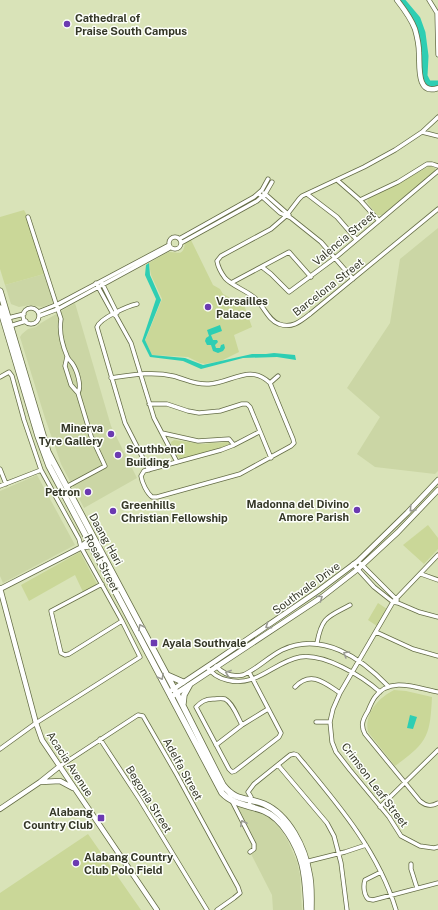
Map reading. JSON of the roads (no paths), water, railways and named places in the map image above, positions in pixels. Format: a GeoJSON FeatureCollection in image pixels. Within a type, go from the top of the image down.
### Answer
{"type":"FeatureCollection","features":[{"type":"Feature","properties":{"kind":"main road","name":"Daang Hari"},"geometry":{"type":"LineString","coordinates":[[0,291],[8,327],[46,460],[88,544],[173,692],[221,787]]}},
{"type":"Feature","properties":{"kind":"main road","name":"Daang Hari"},"geometry":{"type":"LineString","coordinates":[[0,308],[6,319]]}},
{"type":"Feature","properties":{"kind":"main road","name":"Daang Hari"},"geometry":{"type":"LineString","coordinates":[[8,327],[48,452],[66,487],[88,544],[166,674],[173,692],[183,706],[221,787]]}},
{"type":"Feature","properties":{"kind":"main road"},"geometry":{"type":"LineString","coordinates":[[166,674],[186,684],[183,706]]}},
{"type":"Feature","properties":{"kind":"main road"},"geometry":{"type":"LineString","coordinates":[[221,787],[249,804],[267,812],[284,827],[305,863],[310,875],[312,910]]}},
{"type":"Feature","properties":{"kind":"main road"},"geometry":{"type":"LineString","coordinates":[[221,787],[228,801],[249,804]]}},
{"type":"Feature","properties":{"kind":"main road"},"geometry":{"type":"LineString","coordinates":[[305,863],[307,910]]}},
{"type":"Feature","properties":{"kind":"street"},"geometry":{"type":"LineString","coordinates":[[397,0],[410,18],[415,29],[419,52],[419,72],[422,82],[425,87],[430,90],[438,88]]}},
{"type":"Feature","properties":{"kind":"street"},"geometry":{"type":"LineString","coordinates":[[429,0],[437,13],[438,55]]}},
{"type":"Feature","properties":{"kind":"street","name":"Barcelona Street"},"geometry":{"type":"LineString","coordinates":[[438,117],[422,132],[395,150],[364,168],[299,199],[287,215],[271,229],[218,259],[218,264],[224,278],[245,290],[256,299],[274,321],[278,324],[291,325],[303,320],[438,209]]}},
{"type":"Feature","properties":{"kind":"street"},"geometry":{"type":"LineString","coordinates":[[422,132],[438,136]]}},
{"type":"Feature","properties":{"kind":"street"},"geometry":{"type":"LineString","coordinates":[[360,200],[398,182],[427,164],[438,166]]}},
{"type":"Feature","properties":{"kind":"street","name":"Valencia Street"},"geometry":{"type":"LineString","coordinates":[[262,267],[289,292],[311,277],[438,171]]}},
{"type":"Feature","properties":{"kind":"street"},"geometry":{"type":"LineString","coordinates":[[337,180],[360,200],[379,221]]}},
{"type":"Feature","properties":{"kind":"street"},"geometry":{"type":"LineString","coordinates":[[169,246],[172,249],[177,248],[180,241],[262,194],[270,181]]}},
{"type":"Feature","properties":{"kind":"street"},"geometry":{"type":"LineString","coordinates":[[262,194],[276,210],[287,215],[321,242],[353,279]]}},
{"type":"Feature","properties":{"kind":"street"},"geometry":{"type":"LineString","coordinates":[[307,194],[336,217],[356,239]]}},
{"type":"Feature","properties":{"kind":"street"},"geometry":{"type":"LineString","coordinates":[[28,217],[61,319],[60,334],[67,357],[73,364],[80,390],[78,393]]}},
{"type":"Feature","properties":{"kind":"street"},"geometry":{"type":"LineString","coordinates":[[169,246],[170,239],[174,237],[180,241]]}},
{"type":"Feature","properties":{"kind":"street"},"geometry":{"type":"LineString","coordinates":[[39,316],[169,246]]}},
{"type":"Feature","properties":{"kind":"street"},"geometry":{"type":"LineString","coordinates":[[231,283],[289,252],[311,277]]}},
{"type":"Feature","properties":{"kind":"street"},"geometry":{"type":"LineString","coordinates":[[102,282],[115,314]]}},
{"type":"Feature","properties":{"kind":"street"},"geometry":{"type":"LineString","coordinates":[[97,285],[131,343],[154,418],[177,462]]}},
{"type":"Feature","properties":{"kind":"street"},"geometry":{"type":"LineString","coordinates":[[137,304],[100,321],[97,327],[125,423],[149,470]]}},
{"type":"Feature","properties":{"kind":"street"},"geometry":{"type":"LineString","coordinates":[[38,312],[57,307]]}},
{"type":"Feature","properties":{"kind":"street"},"geometry":{"type":"LineString","coordinates":[[6,319],[24,314],[27,310],[32,308],[38,312],[38,321],[33,323],[26,322],[8,327]]}},
{"type":"Feature","properties":{"kind":"street"},"geometry":{"type":"LineString","coordinates":[[24,314],[26,322]]}},
{"type":"Feature","properties":{"kind":"street"},"geometry":{"type":"LineString","coordinates":[[66,487],[105,466],[91,436],[78,393],[71,385],[65,366],[67,357]]}},
{"type":"Feature","properties":{"kind":"street"},"geometry":{"type":"LineString","coordinates":[[69,377],[71,371],[76,374]]}},
{"type":"Feature","properties":{"kind":"street","name":"Rosal Street"},"geometry":{"type":"LineString","coordinates":[[0,377],[9,372],[12,376],[24,420],[41,470],[79,539],[88,544],[102,584],[140,657],[36,723]]}},
{"type":"Feature","properties":{"kind":"street"},"geometry":{"type":"LineString","coordinates":[[111,378],[140,374],[173,376],[195,383],[208,384],[218,383],[252,373],[265,378],[270,383],[294,441],[291,446],[271,458],[231,478],[155,498],[149,494],[141,476],[142,473],[221,450],[259,432]]}},
{"type":"Feature","properties":{"kind":"street"},"geometry":{"type":"LineString","coordinates":[[69,377],[74,379],[76,374]]}},
{"type":"Feature","properties":{"kind":"street"},"geometry":{"type":"LineString","coordinates":[[270,383],[278,376]]}},
{"type":"Feature","properties":{"kind":"street"},"geometry":{"type":"LineString","coordinates":[[149,404],[167,404],[199,413],[220,412],[245,404],[250,408],[271,458]]}},
{"type":"Feature","properties":{"kind":"street"},"geometry":{"type":"LineString","coordinates":[[162,433],[198,441],[229,439],[234,445]]}},
{"type":"Feature","properties":{"kind":"street"},"geometry":{"type":"LineString","coordinates":[[0,469],[6,484]]}},
{"type":"Feature","properties":{"kind":"street"},"geometry":{"type":"LineString","coordinates":[[0,486],[41,470]]}},
{"type":"Feature","properties":{"kind":"street","name":"Southvale Drive"},"geometry":{"type":"LineString","coordinates":[[186,684],[207,667],[318,591],[358,561],[408,513],[438,480]]}},
{"type":"Feature","properties":{"kind":"street","name":"Southvale Drive"},"geometry":{"type":"LineString","coordinates":[[173,692],[217,667],[322,596],[358,569],[398,532],[438,490]]}},
{"type":"Feature","properties":{"kind":"street"},"geometry":{"type":"LineString","coordinates":[[0,589],[88,544]]}},
{"type":"Feature","properties":{"kind":"street","name":"Crimson Leaf Street"},"geometry":{"type":"LineString","coordinates":[[438,556],[393,602],[340,693],[333,709],[330,722],[332,742],[336,752],[389,817],[397,831],[406,840],[420,846],[434,848],[438,847]]}},
{"type":"Feature","properties":{"kind":"street"},"geometry":{"type":"LineString","coordinates":[[358,561],[396,598],[398,602]]}},
{"type":"Feature","properties":{"kind":"street"},"geometry":{"type":"LineString","coordinates":[[353,564],[374,587],[393,602],[398,602],[419,612],[438,618]]}},
{"type":"Feature","properties":{"kind":"street"},"geometry":{"type":"LineString","coordinates":[[421,574],[438,580]]}},
{"type":"Feature","properties":{"kind":"street"},"geometry":{"type":"LineString","coordinates":[[102,584],[51,611],[61,653],[65,655],[69,654],[122,621]]}},
{"type":"Feature","properties":{"kind":"street","name":"Acacia Avenue"},"geometry":{"type":"LineString","coordinates":[[0,589],[36,723],[42,740],[157,910]]}},
{"type":"Feature","properties":{"kind":"street"},"geometry":{"type":"LineString","coordinates":[[317,643],[320,627],[328,617],[350,604]]}},
{"type":"Feature","properties":{"kind":"street"},"geometry":{"type":"LineString","coordinates":[[376,632],[413,649],[438,656]]}},
{"type":"Feature","properties":{"kind":"street"},"geometry":{"type":"LineString","coordinates":[[214,662],[217,667],[224,672],[238,676],[249,672],[292,645],[317,643],[336,648],[370,670],[388,686]]}},
{"type":"Feature","properties":{"kind":"street"},"geometry":{"type":"LineString","coordinates":[[207,667],[219,678],[230,681],[244,682],[253,680],[291,660],[301,657],[323,659],[352,673],[380,692]]}},
{"type":"Feature","properties":{"kind":"street"},"geometry":{"type":"LineString","coordinates":[[242,725],[230,703],[223,698],[208,699],[200,702],[196,707],[232,772],[281,735],[281,732],[249,672]]}},
{"type":"Feature","properties":{"kind":"street"},"geometry":{"type":"LineString","coordinates":[[295,687],[306,679],[312,678],[319,680],[340,693]]}},
{"type":"Feature","properties":{"kind":"street"},"geometry":{"type":"LineString","coordinates":[[438,692],[403,684],[388,686],[374,697],[363,720],[363,730],[370,741],[424,804],[429,806],[438,803]]}},
{"type":"Feature","properties":{"kind":"street"},"geometry":{"type":"LineString","coordinates":[[216,745],[242,725],[268,709]]}},
{"type":"Feature","properties":{"kind":"street","name":"Adelfa Street"},"geometry":{"type":"LineString","coordinates":[[60,766],[138,715],[141,715],[177,775],[238,887],[240,893],[217,910]]}},
{"type":"Feature","properties":{"kind":"street"},"geometry":{"type":"LineString","coordinates":[[316,722],[330,722]]}},
{"type":"Feature","properties":{"kind":"street"},"geometry":{"type":"LineString","coordinates":[[0,749],[36,723]]}},
{"type":"Feature","properties":{"kind":"street","name":"Begonia Street"},"geometry":{"type":"LineString","coordinates":[[100,739],[144,806],[207,910]]}},
{"type":"Feature","properties":{"kind":"street"},"geometry":{"type":"LineString","coordinates":[[380,807],[438,750]]}},
{"type":"Feature","properties":{"kind":"street"},"geometry":{"type":"LineString","coordinates":[[249,804],[251,797],[248,792],[251,787],[292,754],[296,756],[350,822],[366,845],[381,872],[396,910]]}},
{"type":"Feature","properties":{"kind":"street"},"geometry":{"type":"LineString","coordinates":[[278,765],[327,823],[334,836],[340,853],[347,910]]}},
{"type":"Feature","properties":{"kind":"street"},"geometry":{"type":"LineString","coordinates":[[0,809],[40,782],[60,766]]}},
{"type":"Feature","properties":{"kind":"street"},"geometry":{"type":"LineString","coordinates":[[40,782],[60,780],[76,790]]}},
{"type":"Feature","properties":{"kind":"street"},"geometry":{"type":"LineString","coordinates":[[229,792],[228,801],[254,844],[254,849],[250,852]]}},
{"type":"Feature","properties":{"kind":"street"},"geometry":{"type":"LineString","coordinates":[[228,801],[229,792]]}},
{"type":"Feature","properties":{"kind":"street"},"geometry":{"type":"LineString","coordinates":[[305,863],[366,845]]}},
{"type":"Feature","properties":{"kind":"street"},"geometry":{"type":"LineString","coordinates":[[411,864],[411,869],[417,888]]}},
{"type":"Feature","properties":{"kind":"street"},"geometry":{"type":"LineString","coordinates":[[381,872],[365,880],[364,885],[366,898],[373,900],[438,883]]}},
{"type":"Feature","properties":{"kind":"water"},"geometry":{"type":"Polygon","coordinates":[[[149,263],[150,275],[161,300],[145,340],[152,355],[185,358],[203,365],[252,354],[274,353],[295,355],[296,360],[277,357],[243,358],[201,369],[183,361],[150,357],[142,341],[156,299],[145,275],[146,265],[149,263]]]}},
{"type":"Feature","properties":{"kind":"water"},"geometry":{"type":"Polygon","coordinates":[[[220,325],[222,331],[211,335],[213,340],[217,340],[218,342],[215,345],[216,348],[220,348],[221,345],[224,344],[225,348],[223,351],[218,353],[213,351],[211,345],[207,345],[205,341],[209,336],[207,330],[220,325]]]}},
{"type":"Feature","properties":{"kind":"water"},"geometry":{"type":"Polygon","coordinates":[[[410,715],[417,717],[413,729],[407,728],[410,715]]]}},
{"type":"Feature","properties":{"kind":"waterway"},"geometry":{"type":"LineString","coordinates":[[401,0],[417,19],[422,33],[425,56],[424,76],[428,84],[438,84]]}},
{"type":"Feature","properties":{"kind":"place","name":"Cathedral of Praise South Campus"},"geometry":{"type":"Point","coordinates":[67,24]}},
{"type":"Feature","properties":{"kind":"place","name":"Versailles Palace"},"geometry":{"type":"Point","coordinates":[208,307]}},
{"type":"Feature","properties":{"kind":"place","name":"Minerva Tyre Gallery"},"geometry":{"type":"Point","coordinates":[111,434]}},
{"type":"Feature","properties":{"kind":"place","name":"Southbend Building"},"geometry":{"type":"Point","coordinates":[118,455]}},
{"type":"Feature","properties":{"kind":"place","name":"Petron"},"geometry":{"type":"Point","coordinates":[88,492]}},
{"type":"Feature","properties":{"kind":"place","name":"Madonna del Divino Amore Parish"},"geometry":{"type":"Point","coordinates":[357,510]}},
{"type":"Feature","properties":{"kind":"place","name":"Greenhills Christian Fellowship"},"geometry":{"type":"Point","coordinates":[113,511]}},
{"type":"Feature","properties":{"kind":"place","name":"Ayala Southvale"},"geometry":{"type":"Point","coordinates":[154,643]}},
{"type":"Feature","properties":{"kind":"place","name":"Alabang Country Club"},"geometry":{"type":"Point","coordinates":[101,818]}},
{"type":"Feature","properties":{"kind":"place","name":"Alabang Country Club Polo Field"},"geometry":{"type":"Point","coordinates":[76,863]}}]}
